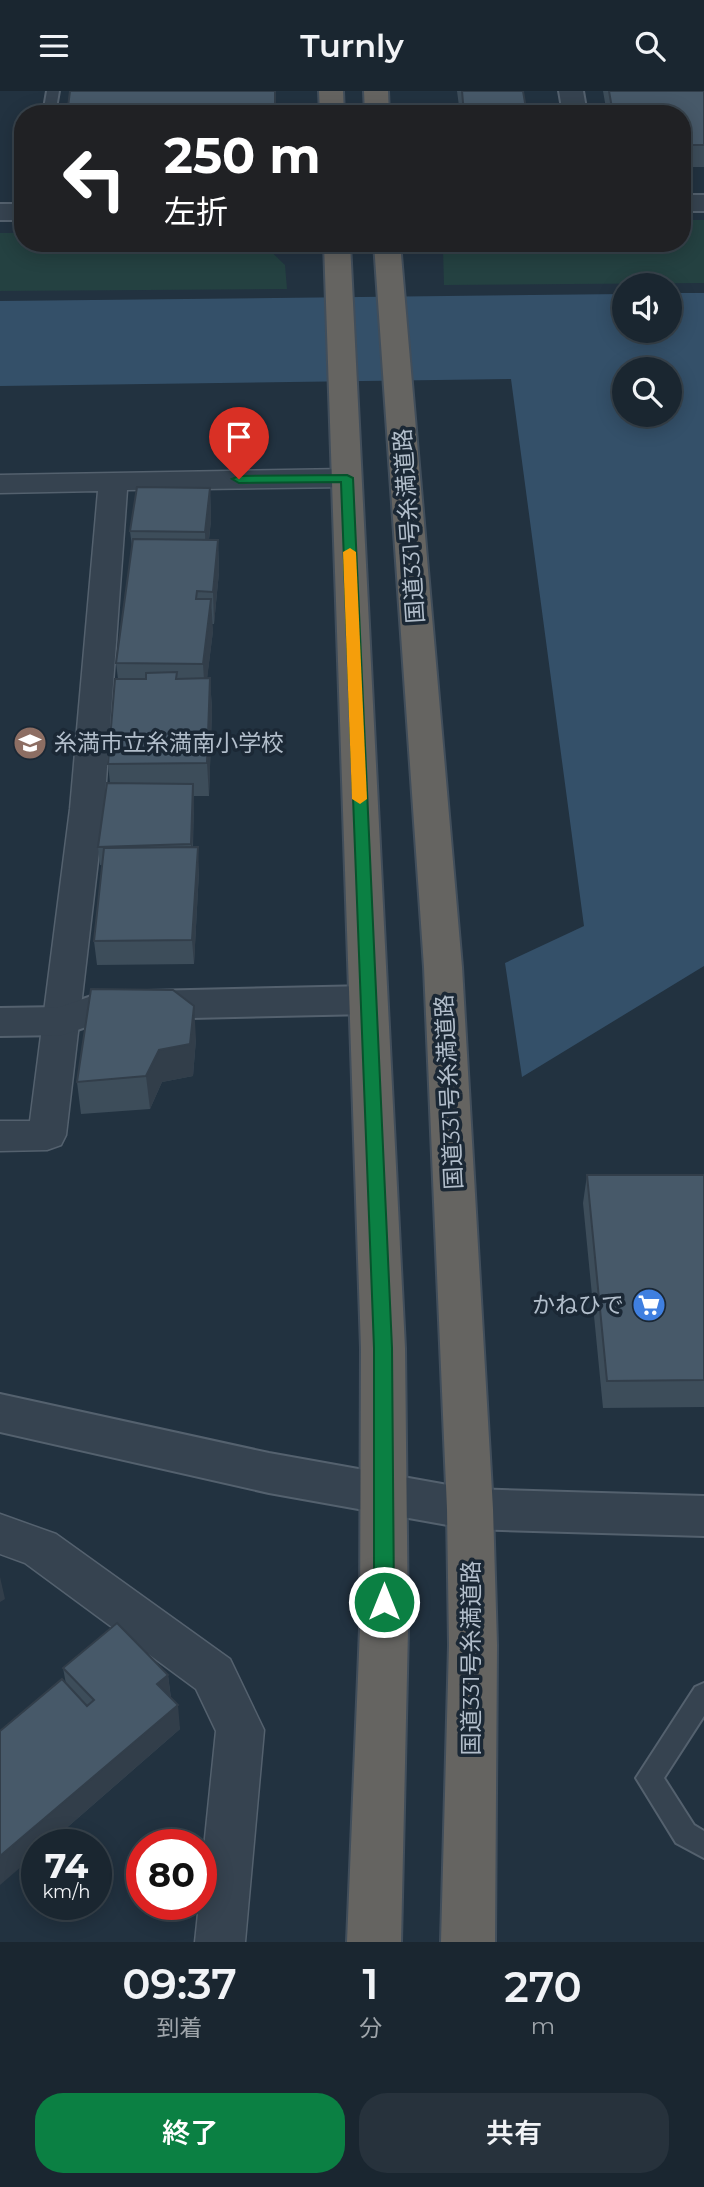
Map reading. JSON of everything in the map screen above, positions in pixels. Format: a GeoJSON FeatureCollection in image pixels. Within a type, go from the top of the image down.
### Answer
{"type":"FeatureCollection","features":[{"type":"Feature","properties":{"kind":"highway"},"geometry":{"type":"LineString","coordinates":[[338,252],[383,1348],[384,1629],[374,1942]]}},
{"type":"Feature","properties":{"kind":"highway","name":"国道331号糸満道路"},"geometry":{"type":"LineString","coordinates":[[388,252],[443,967],[470,1509],[472,1645],[468,1942]]}},
{"type":"Feature","properties":{"kind":"street"},"geometry":{"type":"LineString","coordinates":[[0,484],[347,478]]}},
{"type":"Feature","properties":{"kind":"street"},"geometry":{"type":"LineString","coordinates":[[0,1136],[47,1135],[63,1021],[95,729],[113,481]]}},
{"type":"Feature","properties":{"kind":"street"},"geometry":{"type":"LineString","coordinates":[[0,1023],[63,1021],[103,1006],[368,1007]]}},
{"type":"Feature","properties":{"kind":"street"},"geometry":{"type":"LineString","coordinates":[[0,1413],[269,1473],[470,1509],[704,1516]]}},
{"type":"Feature","properties":{"kind":"street"},"geometry":{"type":"LineString","coordinates":[[0,1534],[40,1548],[213,1674],[240,1730],[220,1942]]}},
{"type":"Feature","properties":{"kind":"lane"},"geometry":{"type":"LineString","coordinates":[[704,1695],[649,1778],[685,1834],[704,1845]]}},
{"type":"Feature","properties":{"kind":"green space"},"geometry":{"type":"Polygon","coordinates":[[[691,220],[704,220],[704,283],[682,283],[682,273],[612,273],[612,284],[444,285],[443,252],[691,252],[691,220]]]}},
{"type":"Feature","properties":{"kind":"green space"},"geometry":{"type":"Polygon","coordinates":[[[0,233],[14,233],[14,252],[271,252],[285,265],[287,289],[0,291],[0,233]]]}},
{"type":"Feature","properties":{"kind":"water"},"geometry":{"type":"Polygon","coordinates":[[[682,293],[704,293],[704,966],[522,1077],[505,963],[584,926],[511,379],[0,386],[0,301],[612,294],[612,343],[682,343],[682,293]]]}},
{"type":"Feature","properties":{"kind":"building"},"geometry":{"type":"Polygon","coordinates":[[[70,91],[275,91],[275,105],[68,105],[70,91]]]}},
{"type":"Feature","properties":{"kind":"building"},"geometry":{"type":"Polygon","coordinates":[[[462,91],[523,91],[525,105],[463,105],[462,91]]]}},
{"type":"Feature","properties":{"kind":"building"},"geometry":{"type":"Polygon","coordinates":[[[609,91],[704,91],[704,145],[691,145],[691,105],[611,105],[609,91]]]}},
{"type":"Feature","properties":{"kind":"building"},"geometry":{"type":"Polygon","coordinates":[[[137,487],[210,488],[205,532],[130,531],[137,487]]]}},
{"type":"Feature","properties":{"kind":"building"},"geometry":{"type":"Polygon","coordinates":[[[133,539],[218,540],[213,592],[197,591],[196,599],[211,599],[203,664],[116,663],[133,539]]]}},
{"type":"Feature","properties":{"kind":"building"},"geometry":{"type":"Polygon","coordinates":[[[177,672],[176,679],[210,678],[207,763],[108,764],[115,679],[146,679],[146,673],[177,672]]]}},
{"type":"Feature","properties":{"kind":"building"},"geometry":{"type":"Polygon","coordinates":[[[107,783],[193,784],[191,844],[98,847],[107,783]]]}},
{"type":"Feature","properties":{"kind":"building"},"geometry":{"type":"Polygon","coordinates":[[[198,847],[192,940],[94,941],[104,848],[198,847]]]}},
{"type":"Feature","properties":{"kind":"building"},"geometry":{"type":"Polygon","coordinates":[[[91,989],[173,990],[194,1006],[190,1044],[159,1050],[146,1076],[77,1082],[91,989]]]}},
{"type":"Feature","properties":{"kind":"building","name":"かねひで"},"geometry":{"type":"Polygon","coordinates":[[[587,1175],[704,1175],[704,1380],[607,1381],[587,1175]]]}},
{"type":"Feature","properties":{"kind":"building"},"geometry":{"type":"Polygon","coordinates":[[[117,1623],[168,1675],[157,1684],[178,1705],[32,1829],[21,1829],[21,1838],[0,1856],[0,1731],[62,1679],[87,1706],[94,1700],[63,1668],[117,1623]]]}},
{"type":"Feature","properties":{"kind":"slow traffic"},"geometry":{"type":"LineString","coordinates":[[350,552],[360,799]]}},
{"type":"Feature","properties":{"kind":"place","name":"糸満市立糸満南小学校"},"geometry":{"type":"Point","coordinates":[30,743]}},
{"type":"Feature","properties":{"kind":"place","name":"かねひで"},"geometry":{"type":"Point","coordinates":[649,1305]}},
{"type":"Feature","properties":{"kind":"route"},"geometry":{"type":"LineString","coordinates":[[239,479],[347,478],[383,1348],[384,1602]]}}]}
